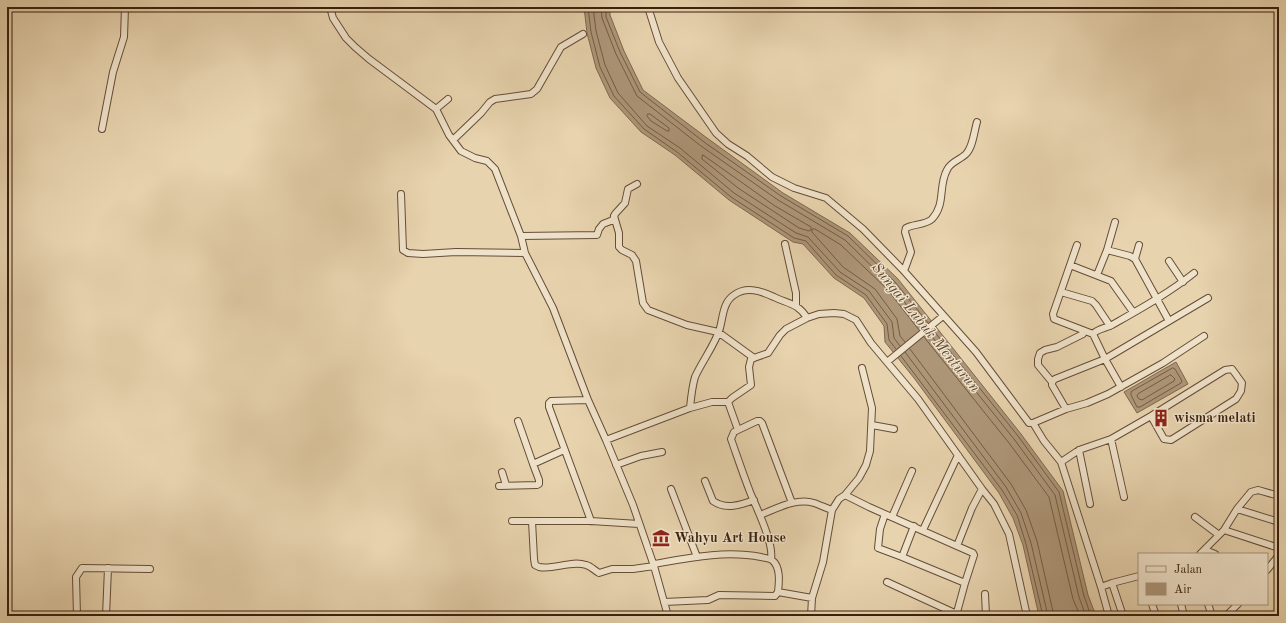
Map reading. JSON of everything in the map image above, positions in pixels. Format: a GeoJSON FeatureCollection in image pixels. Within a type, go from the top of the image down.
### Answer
{"type":"FeatureCollection","features":[{"type":"Feature","properties":{"kind":"street"},"geometry":{"type":"LineString","coordinates":[[102,129],[113,72],[124,37],[125,7]]}},
{"type":"Feature","properties":{"kind":"street"},"geometry":{"type":"LineString","coordinates":[[330,7],[336,22],[346,38],[355,47],[436,109],[445,129],[461,151],[487,162],[495,169],[521,236],[525,253],[553,308],[588,400],[633,505],[654,565],[668,616]]}},
{"type":"Feature","properties":{"kind":"street"},"geometry":{"type":"LineString","coordinates":[[648,7],[659,42],[678,78],[716,133],[728,144],[747,156],[772,177],[794,188],[826,198],[863,229],[904,271],[941,317],[976,352],[1029,423],[1033,423],[1108,394],[1163,363],[1204,336]]}},
{"type":"Feature","properties":{"kind":"street"},"geometry":{"type":"LineString","coordinates":[[453,140],[481,113],[490,102],[495,99],[531,94],[537,90],[561,48],[583,34]]}},
{"type":"Feature","properties":{"kind":"street"},"geometry":{"type":"LineString","coordinates":[[436,109],[448,99]]}},
{"type":"Feature","properties":{"kind":"street"},"geometry":{"type":"LineString","coordinates":[[904,271],[910,252],[905,232],[906,228],[930,221],[937,212],[940,204],[946,171],[950,165],[966,155],[969,150],[977,122]]}},
{"type":"Feature","properties":{"kind":"street"},"geometry":{"type":"LineString","coordinates":[[521,236],[597,235],[600,226],[613,220],[614,216],[626,203],[628,188],[636,184]]}},
{"type":"Feature","properties":{"kind":"street"},"geometry":{"type":"LineString","coordinates":[[401,194],[403,250],[405,252],[423,254],[456,252],[525,253]]}},
{"type":"Feature","properties":{"kind":"street"},"geometry":{"type":"LineString","coordinates":[[614,216],[619,232],[619,247],[634,257],[636,261],[643,303],[648,310],[687,325],[718,332],[754,358]]}},
{"type":"Feature","properties":{"kind":"street"},"geometry":{"type":"LineString","coordinates":[[1097,275],[1107,250],[1115,222]]}},
{"type":"Feature","properties":{"kind":"street"},"geometry":{"type":"LineString","coordinates":[[785,244],[796,293],[796,305]]}},
{"type":"Feature","properties":{"kind":"street"},"geometry":{"type":"LineString","coordinates":[[1076,245],[1053,314],[1054,319],[1084,332],[1093,334],[1094,332],[1110,326],[1158,299],[1194,273]]}},
{"type":"Feature","properties":{"kind":"street"},"geometry":{"type":"LineString","coordinates":[[1135,259],[1139,245]]}},
{"type":"Feature","properties":{"kind":"street"},"geometry":{"type":"LineString","coordinates":[[1107,250],[1127,255],[1135,259],[1169,321]]}},
{"type":"Feature","properties":{"kind":"street"},"geometry":{"type":"LineString","coordinates":[[1169,261],[1183,282]]}},
{"type":"Feature","properties":{"kind":"street"},"geometry":{"type":"LineString","coordinates":[[1070,265],[1111,281],[1133,312]]}},
{"type":"Feature","properties":{"kind":"street"},"geometry":{"type":"LineString","coordinates":[[690,408],[695,379],[718,332],[726,302],[734,295],[752,290],[762,291],[782,301],[796,305],[807,318]]}},
{"type":"Feature","properties":{"kind":"street"},"geometry":{"type":"LineString","coordinates":[[1061,292],[1092,301],[1110,326]]}},
{"type":"Feature","properties":{"kind":"street"},"geometry":{"type":"LineString","coordinates":[[1052,382],[1054,379],[1105,359],[1208,298]]}},
{"type":"Feature","properties":{"kind":"street"},"geometry":{"type":"LineString","coordinates":[[606,440],[690,408],[712,402],[728,402],[750,386],[751,359],[768,353],[786,329],[807,318],[819,314],[844,314],[856,320],[872,343],[889,360],[994,504],[1009,534],[1027,616]]}},
{"type":"Feature","properties":{"kind":"street"},"geometry":{"type":"LineString","coordinates":[[889,360],[941,317]]}},
{"type":"Feature","properties":{"kind":"street"},"geometry":{"type":"LineString","coordinates":[[1066,409],[1052,385],[1052,382],[1038,365],[1038,359],[1040,353],[1045,350],[1057,347],[1083,334],[1084,332]]}},
{"type":"Feature","properties":{"kind":"street"},"geometry":{"type":"LineString","coordinates":[[1093,334],[1105,359],[1122,387]]}},
{"type":"Feature","properties":{"kind":"street"},"geometry":{"type":"LineString","coordinates":[[811,616],[812,598],[823,562],[832,510],[839,499],[859,478],[866,465],[870,451],[872,408],[862,368]]}},
{"type":"Feature","properties":{"kind":"street"},"geometry":{"type":"LineString","coordinates":[[1061,462],[1079,450],[1111,439],[1151,416],[1224,370],[1232,369],[1242,383],[1241,390],[1236,399],[1171,440],[1164,439],[1151,416]]}},
{"type":"Feature","properties":{"kind":"street"},"geometry":{"type":"LineString","coordinates":[[588,400],[551,401],[549,403],[549,407],[591,521]]}},
{"type":"Feature","properties":{"kind":"street"},"geometry":{"type":"LineString","coordinates":[[728,402],[738,430]]}},
{"type":"Feature","properties":{"kind":"street"},"geometry":{"type":"LineString","coordinates":[[499,486],[539,484],[539,480],[518,421]]}},
{"type":"Feature","properties":{"kind":"street"},"geometry":{"type":"LineString","coordinates":[[778,592],[777,567],[771,559],[771,552],[760,515],[731,439],[734,432],[757,421],[762,423],[792,503]]}},
{"type":"Feature","properties":{"kind":"street"},"geometry":{"type":"LineString","coordinates":[[1033,423],[1044,442],[1061,462],[1102,587],[1109,616]]}},
{"type":"Feature","properties":{"kind":"street"},"geometry":{"type":"LineString","coordinates":[[872,426],[894,430]]}},
{"type":"Feature","properties":{"kind":"street"},"geometry":{"type":"LineString","coordinates":[[1111,439],[1124,497]]}},
{"type":"Feature","properties":{"kind":"street"},"geometry":{"type":"LineString","coordinates":[[533,464],[564,450]]}},
{"type":"Feature","properties":{"kind":"street"},"geometry":{"type":"LineString","coordinates":[[1079,450],[1090,504]]}},
{"type":"Feature","properties":{"kind":"street"},"geometry":{"type":"LineString","coordinates":[[616,465],[641,456],[662,452]]}},
{"type":"Feature","properties":{"kind":"street"},"geometry":{"type":"LineString","coordinates":[[923,530],[958,455]]}},
{"type":"Feature","properties":{"kind":"street"},"geometry":{"type":"LineString","coordinates":[[892,517],[912,471]]}},
{"type":"Feature","properties":{"kind":"street"},"geometry":{"type":"LineString","coordinates":[[502,472],[506,485]]}},
{"type":"Feature","properties":{"kind":"street"},"geometry":{"type":"LineString","coordinates":[[705,481],[713,501],[716,503],[734,506],[754,500]]}},
{"type":"Feature","properties":{"kind":"street"},"geometry":{"type":"LineString","coordinates":[[671,489],[697,557]]}},
{"type":"Feature","properties":{"kind":"street"},"geometry":{"type":"LineString","coordinates":[[957,546],[972,508],[982,489]]}},
{"type":"Feature","properties":{"kind":"street"},"geometry":{"type":"LineString","coordinates":[[1202,552],[1221,532],[1237,509],[1252,492],[1256,490],[1279,496]]}},
{"type":"Feature","properties":{"kind":"street"},"geometry":{"type":"LineString","coordinates":[[845,494],[885,514],[973,553],[974,555],[958,615],[887,582]]}},
{"type":"Feature","properties":{"kind":"street"},"geometry":{"type":"LineString","coordinates":[[760,515],[792,503],[808,502],[832,510]]}},
{"type":"Feature","properties":{"kind":"street"},"geometry":{"type":"LineString","coordinates":[[1237,509],[1279,522]]}},
{"type":"Feature","properties":{"kind":"street"},"geometry":{"type":"LineString","coordinates":[[885,514],[880,529],[878,548],[966,583]]}},
{"type":"Feature","properties":{"kind":"street"},"geometry":{"type":"LineString","coordinates":[[1195,517],[1221,532],[1279,548]]}},
{"type":"Feature","properties":{"kind":"street"},"geometry":{"type":"LineString","coordinates":[[512,521],[591,521],[639,524]]}},
{"type":"Feature","properties":{"kind":"street"},"geometry":{"type":"LineString","coordinates":[[532,521],[534,559],[535,564],[539,567],[582,564],[599,573],[612,569],[633,569],[697,557],[734,555],[755,556],[771,559]]}},
{"type":"Feature","properties":{"kind":"street"},"geometry":{"type":"LineString","coordinates":[[902,557],[914,526]]}},
{"type":"Feature","properties":{"kind":"street"},"geometry":{"type":"LineString","coordinates":[[1268,569],[1279,555]]}},
{"type":"Feature","properties":{"kind":"street"},"geometry":{"type":"LineString","coordinates":[[77,616],[76,577],[80,570],[85,568],[150,569]]}},
{"type":"Feature","properties":{"kind":"street"},"geometry":{"type":"LineString","coordinates":[[106,616],[108,568]]}},
{"type":"Feature","properties":{"kind":"street"},"geometry":{"type":"LineString","coordinates":[[1102,587],[1138,576]]}},
{"type":"Feature","properties":{"kind":"street"},"geometry":{"type":"LineString","coordinates":[[1112,583],[1123,616]]}},
{"type":"Feature","properties":{"kind":"street"},"geometry":{"type":"LineString","coordinates":[[664,602],[703,600],[719,594],[773,596],[778,592],[812,598]]}},
{"type":"Feature","properties":{"kind":"street"},"geometry":{"type":"LineString","coordinates":[[985,594],[986,616]]}},
{"type":"Feature","properties":{"kind":"street"},"geometry":{"type":"LineString","coordinates":[[1152,605],[1156,616]]}},
{"type":"Feature","properties":{"kind":"street"},"geometry":{"type":"LineString","coordinates":[[1181,605],[1184,616]]}},
{"type":"Feature","properties":{"kind":"street"},"geometry":{"type":"LineString","coordinates":[[1208,605],[1212,616]]}},
{"type":"Feature","properties":{"kind":"street"},"geometry":{"type":"LineString","coordinates":[[1226,616],[1237,605]]}},
{"type":"Feature","properties":{"kind":"water","name":"Sungai Lubuk Menturun"},"geometry":{"type":"Polygon","coordinates":[[[584,7],[610,7],[610,15],[624,51],[643,90],[783,193],[850,233],[898,279],[1021,434],[1063,491],[1088,595],[1096,616],[1039,616],[1023,545],[1013,518],[999,493],[914,378],[885,342],[884,326],[864,298],[834,278],[803,244],[793,242],[729,200],[675,155],[641,132],[610,98],[596,68],[587,33],[584,7]]]}},
{"type":"Feature","properties":{"kind":"water"},"geometry":{"type":"Polygon","coordinates":[[[1176,362],[1188,384],[1137,413],[1124,392],[1176,362]]]}},
{"type":"Feature","properties":{"kind":"place","name":"wisma melati"},"geometry":{"type":"Point","coordinates":[1161,418]}},
{"type":"Feature","properties":{"kind":"place","name":"Wahyu Art House"},"geometry":{"type":"Point","coordinates":[661,538]}}]}
